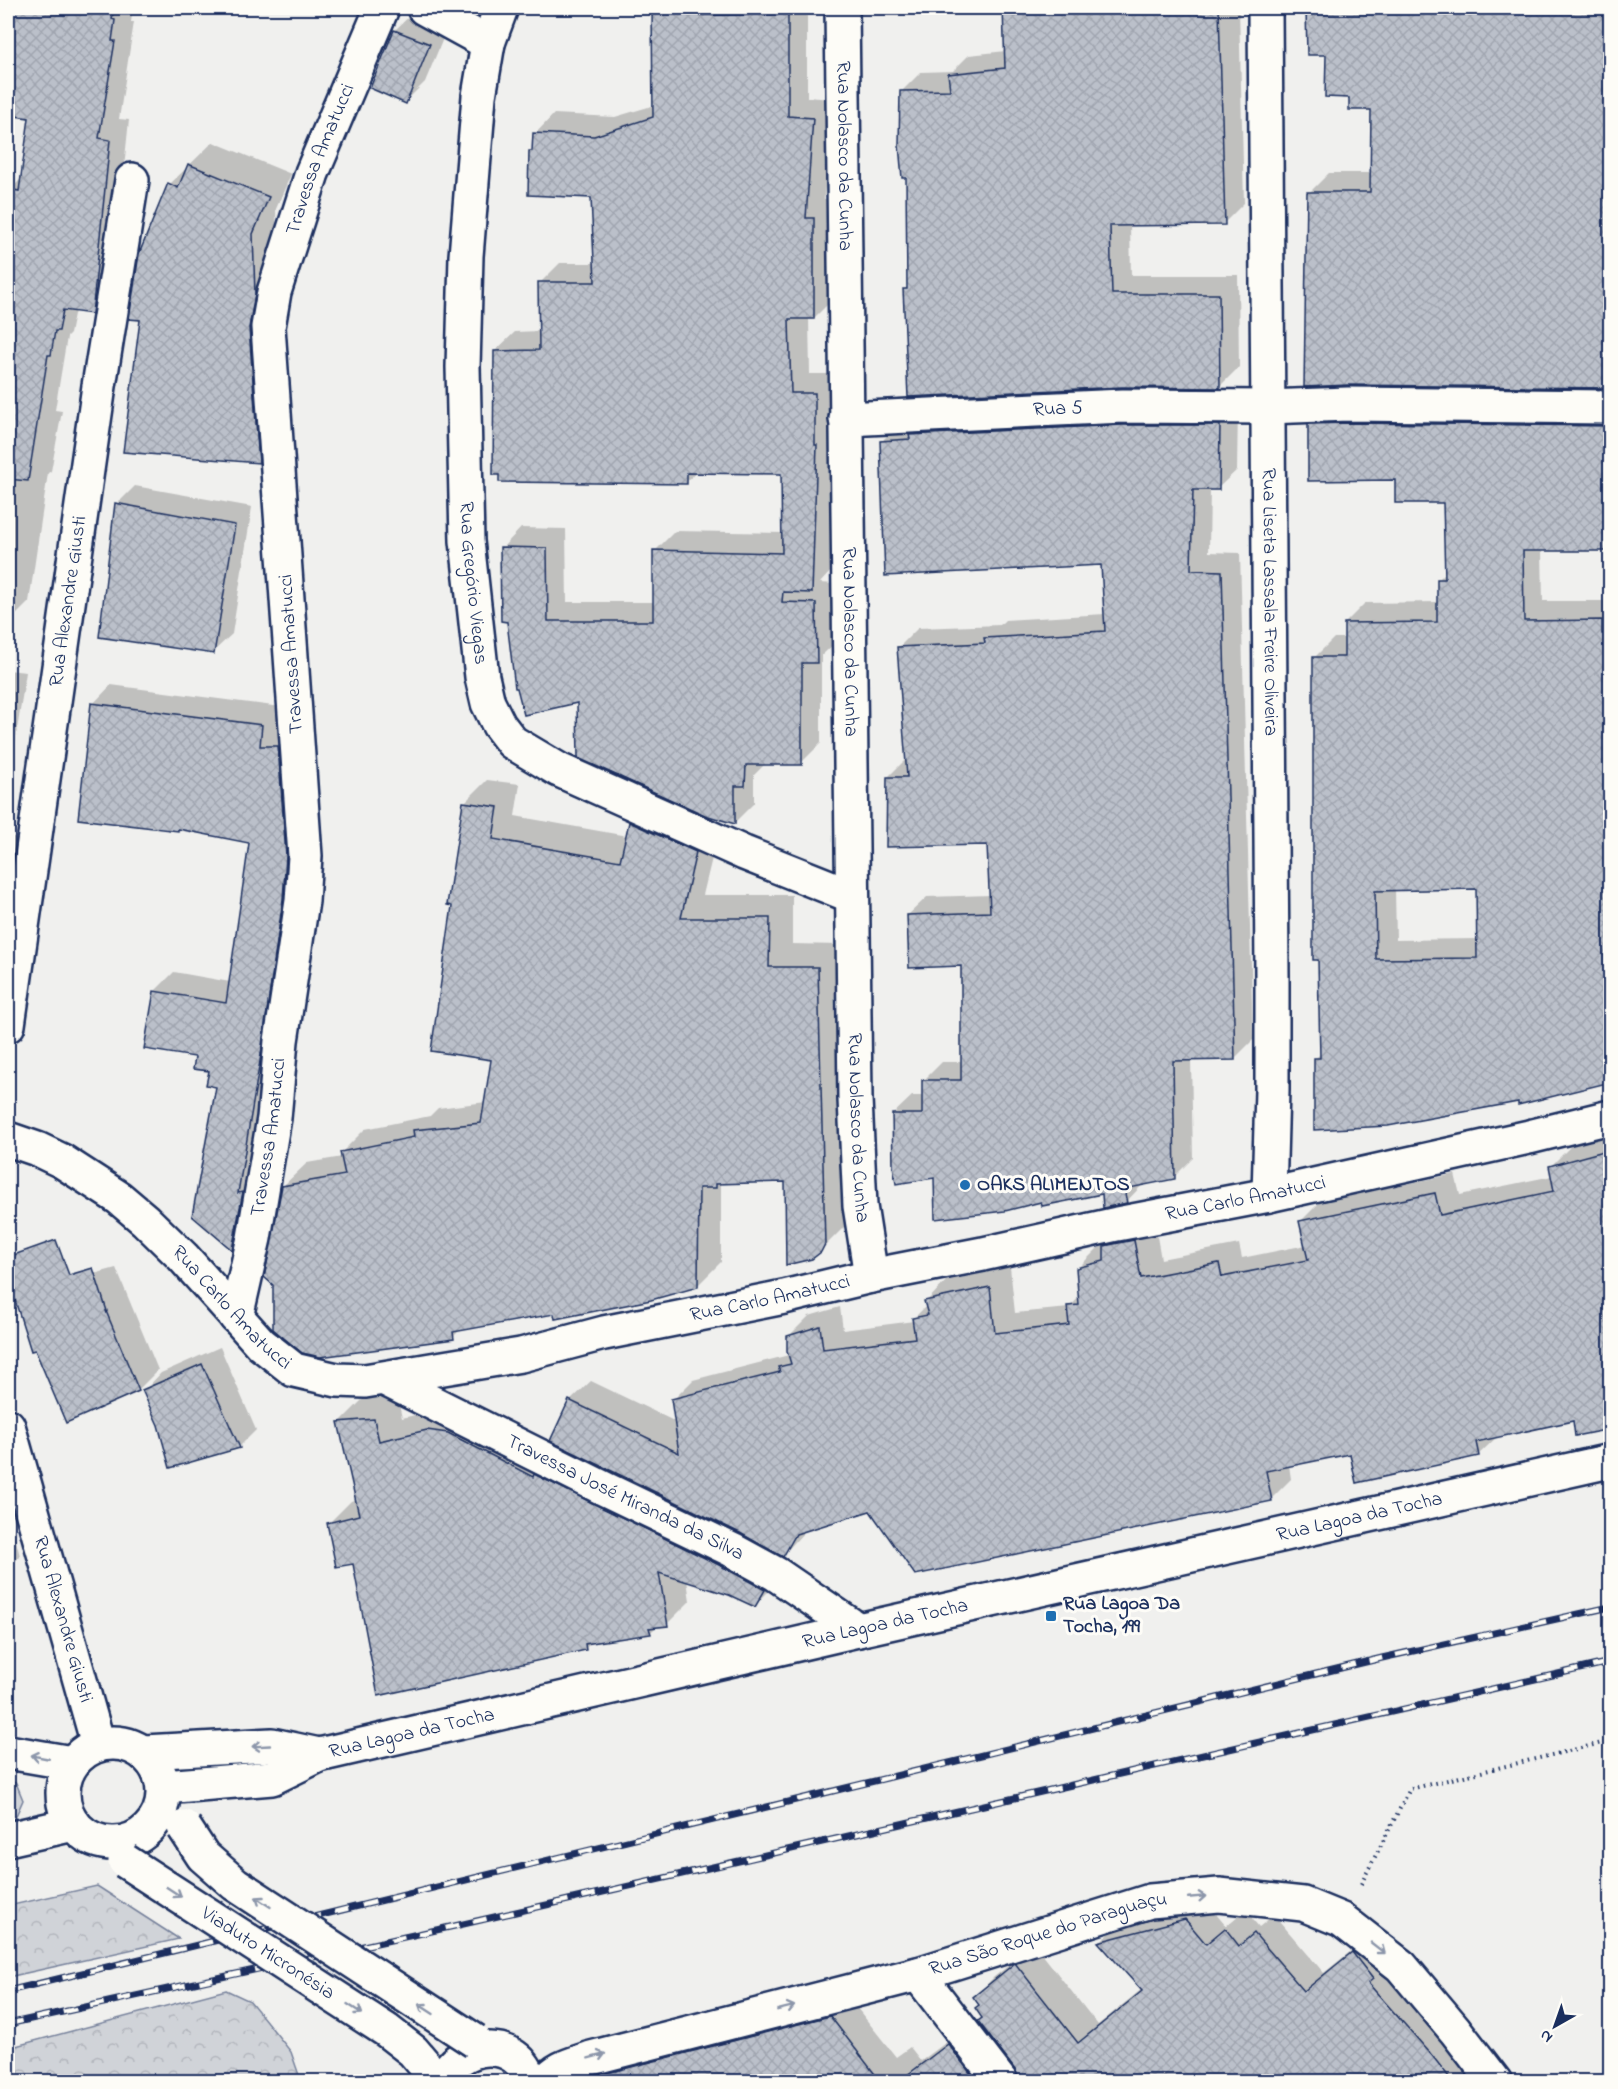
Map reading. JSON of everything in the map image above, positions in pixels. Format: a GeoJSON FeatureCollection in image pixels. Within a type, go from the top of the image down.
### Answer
{"type":"FeatureCollection","features":[{"type":"Feature","properties":{"kind":"street","name":"Travessa Amatucci"},"geometry":{"type":"LineString","coordinates":[[236,1317],[254,1238],[274,1118],[281,1041],[302,901],[305,856],[268,327],[274,292],[312,173],[382,8]]}},
{"type":"Feature","properties":{"kind":"street"},"geometry":{"type":"LineString","coordinates":[[424,8],[488,43]]}},
{"type":"Feature","properties":{"kind":"street","name":"Rua Gregório Viegas"},"geometry":{"type":"LineString","coordinates":[[501,8],[488,43],[482,71],[473,150],[466,256],[463,367],[467,541],[482,677],[488,703],[499,725],[513,742],[552,766],[744,853],[852,896]]}},
{"type":"Feature","properties":{"kind":"street","name":"Rua Nolasco da Cunha"},"geometry":{"type":"LineString","coordinates":[[842,8],[857,1162],[860,1206],[871,1276]]}},
{"type":"Feature","properties":{"kind":"street","name":"Rua Liseta Lassala Freire Oliveira"},"geometry":{"type":"LineString","coordinates":[[1265,8],[1272,975],[1269,1195]]}},
{"type":"Feature","properties":{"kind":"street","name":"Rua Alexandre Giusti"},"geometry":{"type":"LineString","coordinates":[[8,1025],[11,977],[132,180]]}},
{"type":"Feature","properties":{"kind":"street","name":"Rua 5"},"geometry":{"type":"LineString","coordinates":[[846,419],[1065,408],[1267,407],[1348,404],[1611,407]]}},
{"type":"Feature","properties":{"kind":"street","name":"Rua Carlo Amatucci"},"geometry":{"type":"LineString","coordinates":[[8,1139],[62,1161],[119,1198],[183,1257],[261,1344],[294,1370],[337,1380],[365,1381],[521,1355],[604,1333],[784,1298],[871,1276],[1117,1224],[1269,1195],[1611,1117]]}},
{"type":"Feature","properties":{"kind":"street","name":"Travessa José Miranda da Silva"},"geometry":{"type":"LineString","coordinates":[[385,1379],[732,1550],[776,1574],[858,1630]]}},
{"type":"Feature","properties":{"kind":"street","name":"Rua Alexandre Giusti"},"geometry":{"type":"LineString","coordinates":[[8,1426],[98,1744]]}},
{"type":"Feature","properties":{"kind":"street","name":"Rua Lagoa da Tocha"},"geometry":{"type":"LineString","coordinates":[[164,1795],[272,1778],[319,1755],[858,1630],[1611,1461]]}},
{"type":"Feature","properties":{"kind":"street"},"geometry":{"type":"LineString","coordinates":[[114,1742],[129,1745],[144,1752],[157,1767],[164,1795],[158,1818],[147,1831],[133,1839],[118,1843],[101,1842],[80,1830],[66,1809],[62,1794],[65,1778],[72,1763],[84,1751],[98,1744],[114,1742]]}},
{"type":"Feature","properties":{"kind":"street"},"geometry":{"type":"LineString","coordinates":[[144,1752],[272,1745],[319,1755]]}},
{"type":"Feature","properties":{"kind":"street"},"geometry":{"type":"LineString","coordinates":[[8,1752],[72,1763]]}},
{"type":"Feature","properties":{"kind":"street","name":"Viaduto Micronésia"},"geometry":{"type":"LineString","coordinates":[[164,1795],[203,1856],[235,1884],[482,2045],[501,2050],[512,2056],[523,2065],[531,2082]]}},
{"type":"Feature","properties":{"kind":"street"},"geometry":{"type":"LineString","coordinates":[[8,1839],[80,1830]]}},
{"type":"Feature","properties":{"kind":"street","name":"Viaduto Micronésia"},"geometry":{"type":"LineString","coordinates":[[80,1830],[124,1861],[386,2030],[413,2051],[435,2076]]}},
{"type":"Feature","properties":{"kind":"street","name":"Rua São Roque do Paraguaçu"},"geometry":{"type":"LineString","coordinates":[[546,2082],[558,2070],[591,2058],[918,1974],[1150,1901],[1219,1895],[1303,1904],[1342,1920],[1401,1966],[1495,2082]]}},
{"type":"Feature","properties":{"kind":"street"},"geometry":{"type":"LineString","coordinates":[[918,1974],[1001,2082]]}},
{"type":"Feature","properties":{"kind":"street"},"geometry":{"type":"LineString","coordinates":[[435,2076],[445,2072],[464,2054],[482,2045]]}},
{"type":"Feature","properties":{"kind":"path"},"geometry":{"type":"LineString","coordinates":[[1342,1920],[1410,1789],[1611,1741]]}},
{"type":"Feature","properties":{"kind":"green space"},"geometry":{"type":"Polygon","coordinates":[[[8,1781],[16,1783],[23,1800],[15,1818],[8,1819],[8,1781]]]}},
{"type":"Feature","properties":{"kind":"green space"},"geometry":{"type":"Polygon","coordinates":[[[97,1886],[179,1939],[8,1977],[8,1906],[97,1886]]]}},
{"type":"Feature","properties":{"kind":"green space"},"geometry":{"type":"Polygon","coordinates":[[[226,1990],[250,2001],[291,2052],[301,2081],[8,2081],[8,2048],[226,1990]]]}},
{"type":"Feature","properties":{"kind":"building"},"geometry":{"type":"Polygon","coordinates":[[[8,8],[114,8],[112,19],[115,20],[112,41],[115,41],[99,138],[110,140],[92,314],[63,310],[59,331],[55,331],[51,355],[48,355],[28,481],[8,479],[8,189],[19,191],[29,118],[8,115],[8,8]]]}},
{"type":"Feature","properties":{"kind":"building"},"geometry":{"type":"Polygon","coordinates":[[[652,8],[702,8],[701,15],[788,14],[788,116],[813,118],[806,218],[814,218],[814,319],[789,319],[791,393],[815,393],[815,445],[817,445],[812,593],[783,592],[782,602],[816,603],[817,663],[802,663],[802,765],[746,765],[745,786],[735,786],[735,824],[705,815],[578,758],[577,703],[524,715],[517,688],[515,688],[507,622],[501,621],[500,547],[547,548],[548,621],[653,621],[653,550],[782,553],[781,474],[687,473],[687,484],[499,482],[499,475],[493,475],[494,351],[539,350],[538,282],[595,282],[591,198],[528,195],[529,151],[532,151],[533,133],[594,136],[653,117],[652,8]]]}},
{"type":"Feature","properties":{"kind":"building"},"geometry":{"type":"Polygon","coordinates":[[[1003,8],[1219,8],[1225,225],[1110,226],[1112,294],[1219,294],[1220,388],[1122,387],[908,397],[903,289],[907,289],[906,178],[902,178],[899,145],[900,91],[950,90],[948,74],[1005,68],[1003,8]]]}},
{"type":"Feature","properties":{"kind":"building"},"geometry":{"type":"Polygon","coordinates":[[[1306,8],[1611,8],[1611,388],[1348,385],[1304,387],[1307,192],[1370,192],[1371,110],[1349,110],[1349,98],[1325,97],[1326,55],[1307,55],[1306,8]]]}},
{"type":"Feature","properties":{"kind":"building"},"geometry":{"type":"Polygon","coordinates":[[[394,30],[430,44],[406,104],[370,88],[394,30]]]}},
{"type":"Feature","properties":{"kind":"building"},"geometry":{"type":"Polygon","coordinates":[[[188,164],[269,197],[253,234],[255,294],[249,328],[259,463],[123,452],[140,320],[129,319],[139,254],[168,183],[178,188],[188,164]]]}},
{"type":"Feature","properties":{"kind":"building"},"geometry":{"type":"Polygon","coordinates":[[[1308,424],[1611,426],[1611,551],[1523,551],[1524,621],[1602,620],[1602,634],[1611,633],[1611,1082],[1518,1105],[1518,1102],[1388,1126],[1314,1130],[1314,1058],[1320,1058],[1318,960],[1313,960],[1313,657],[1344,657],[1344,623],[1437,622],[1437,579],[1445,579],[1443,503],[1395,503],[1395,480],[1308,481],[1308,424]],[[1476,889],[1375,891],[1376,959],[1477,958],[1476,889]]]}},
{"type":"Feature","properties":{"kind":"building"},"geometry":{"type":"Polygon","coordinates":[[[1123,425],[1220,425],[1219,490],[1193,490],[1191,570],[1222,571],[1235,1060],[1173,1061],[1175,1179],[1124,1189],[1127,1203],[1103,1208],[1102,1194],[1042,1206],[1041,1202],[1005,1211],[935,1219],[934,1178],[896,1184],[893,1166],[892,1114],[922,1114],[922,1080],[961,1080],[961,966],[909,968],[907,915],[990,912],[987,845],[886,847],[887,777],[907,777],[897,647],[985,643],[984,638],[1105,631],[1101,565],[885,576],[880,441],[910,439],[909,435],[1123,425]]]}},
{"type":"Feature","properties":{"kind":"building"},"geometry":{"type":"Polygon","coordinates":[[[115,503],[235,525],[214,654],[99,637],[115,503]]]}},
{"type":"Feature","properties":{"kind":"building"},"geometry":{"type":"Polygon","coordinates":[[[91,703],[262,725],[260,746],[278,746],[286,856],[283,899],[238,1193],[243,1192],[232,1250],[192,1216],[216,1087],[206,1085],[209,1071],[193,1069],[195,1057],[144,1049],[154,991],[226,1003],[249,843],[178,829],[178,831],[78,819],[91,703]]]}},
{"type":"Feature","properties":{"kind":"building"},"geometry":{"type":"Polygon","coordinates":[[[463,802],[498,807],[493,839],[620,861],[629,822],[696,852],[681,918],[770,918],[769,967],[818,967],[825,1244],[821,1252],[812,1259],[786,1265],[785,1182],[716,1184],[716,1188],[699,1188],[698,1287],[651,1300],[555,1319],[554,1314],[453,1332],[454,1339],[320,1357],[302,1353],[273,1329],[273,1285],[264,1277],[282,1186],[345,1175],[340,1152],[414,1137],[413,1130],[481,1123],[491,1060],[431,1051],[452,906],[447,905],[463,802]]]}},
{"type":"Feature","properties":{"kind":"building"},"geometry":{"type":"Polygon","coordinates":[[[1611,1149],[1611,1429],[1575,1436],[1573,1421],[1476,1442],[1479,1456],[1356,1483],[1350,1454],[1266,1471],[1272,1501],[915,1575],[870,1511],[796,1534],[783,1557],[740,1533],[550,1441],[569,1400],[679,1453],[671,1399],[780,1372],[778,1367],[791,1364],[787,1351],[787,1336],[820,1326],[823,1349],[915,1338],[912,1318],[928,1315],[924,1301],[990,1287],[995,1333],[1069,1325],[1067,1306],[1079,1305],[1076,1268],[1104,1261],[1104,1246],[1134,1240],[1141,1278],[1219,1263],[1222,1277],[1308,1260],[1299,1221],[1435,1193],[1440,1215],[1554,1191],[1549,1166],[1611,1149]]]}},
{"type":"Feature","properties":{"kind":"building"},"geometry":{"type":"Polygon","coordinates":[[[56,1240],[69,1275],[93,1268],[106,1311],[139,1391],[66,1423],[35,1350],[31,1351],[8,1278],[8,1257],[56,1240]]]}},
{"type":"Feature","properties":{"kind":"building"},"geometry":{"type":"Polygon","coordinates":[[[202,1364],[240,1448],[170,1468],[158,1425],[142,1390],[202,1364]]]}},
{"type":"Feature","properties":{"kind":"building"},"geometry":{"type":"Polygon","coordinates":[[[374,1419],[379,1441],[427,1430],[448,1433],[533,1477],[534,1474],[723,1567],[765,1590],[755,1607],[729,1595],[659,1573],[668,1626],[649,1628],[651,1634],[585,1644],[586,1650],[378,1696],[353,1564],[336,1567],[327,1523],[359,1515],[338,1422],[374,1419]]]}},
{"type":"Feature","properties":{"kind":"building"},"geometry":{"type":"Polygon","coordinates":[[[1185,1919],[1206,1944],[1225,1928],[1239,1946],[1254,1933],[1304,1991],[1352,1952],[1373,1979],[1368,1983],[1453,2082],[1019,2082],[1016,2071],[978,2021],[982,2018],[975,2008],[979,2005],[973,1997],[1015,1963],[1078,2043],[1142,1991],[1098,1942],[1185,1919]]]}},
{"type":"Feature","properties":{"kind":"building"},"geometry":{"type":"Polygon","coordinates":[[[830,2016],[881,2082],[596,2082],[596,2076],[830,2016]]]}},
{"type":"Feature","properties":{"kind":"building"},"geometry":{"type":"Polygon","coordinates":[[[948,2044],[977,2082],[898,2082],[948,2044]]]}},
{"type":"Feature","properties":{"kind":"railway"},"geometry":{"type":"LineString","coordinates":[[8,1991],[1382,1658],[1610,1607]]}},
{"type":"Feature","properties":{"kind":"railway"},"geometry":{"type":"LineString","coordinates":[[8,2024],[459,1925],[1610,1662]]}},
{"type":"Feature","properties":{"kind":"place","name":"OAKS ALIMENTOS"},"geometry":{"type":"Point","coordinates":[965,1185]}},
{"type":"Feature","properties":{"kind":"place","name":"Rua Lagoa Da Tocha, 199"},"geometry":{"type":"Point","coordinates":[1051,1616]}}]}
